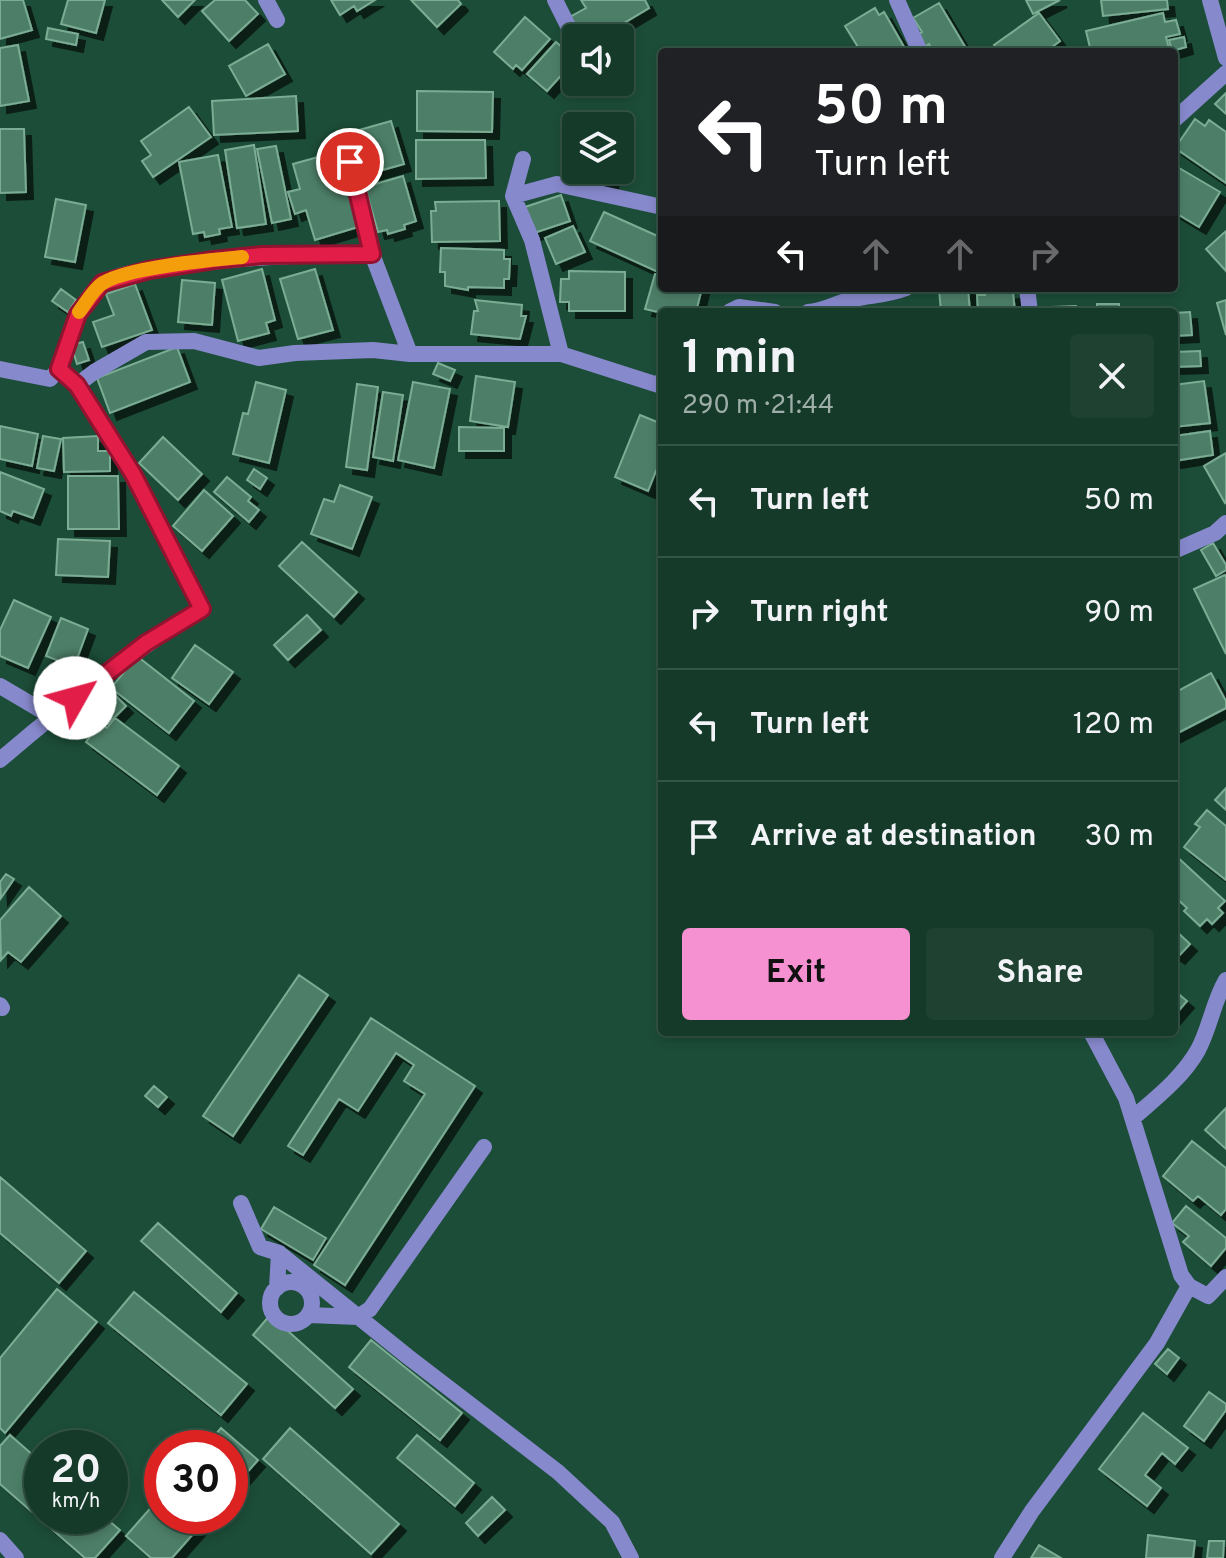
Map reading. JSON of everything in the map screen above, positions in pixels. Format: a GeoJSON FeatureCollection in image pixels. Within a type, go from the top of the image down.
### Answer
{"type":"FeatureCollection","features":[{"type":"Feature","properties":{"kind":"street"},"geometry":{"type":"LineString","coordinates":[[266,0],[277,20]]}},
{"type":"Feature","properties":{"kind":"street"},"geometry":{"type":"LineString","coordinates":[[555,0],[567,24]]}},
{"type":"Feature","properties":{"kind":"street"},"geometry":{"type":"LineString","coordinates":[[897,0],[918,48]]}},
{"type":"Feature","properties":{"kind":"street"},"geometry":{"type":"LineString","coordinates":[[1210,0],[1226,58]]}},
{"type":"Feature","properties":{"kind":"street"},"geometry":{"type":"LineString","coordinates":[[1178,116],[1226,73]]}},
{"type":"Feature","properties":{"kind":"street"},"geometry":{"type":"LineString","coordinates":[[523,159],[513,196],[532,240],[561,354]]}},
{"type":"Feature","properties":{"kind":"street"},"geometry":{"type":"LineString","coordinates":[[350,162],[372,254],[410,354]]}},
{"type":"Feature","properties":{"kind":"street"},"geometry":{"type":"LineString","coordinates":[[513,196],[557,184],[658,206]]}},
{"type":"Feature","properties":{"kind":"street"},"geometry":{"type":"LineString","coordinates":[[0,369],[50,379],[59,369],[78,314],[102,283],[149,270],[214,260],[262,255],[372,254]]}},
{"type":"Feature","properties":{"kind":"street"},"geometry":{"type":"LineString","coordinates":[[828,308],[850,299],[895,292]]}},
{"type":"Feature","properties":{"kind":"street"},"geometry":{"type":"LineString","coordinates":[[77,385],[146,342],[194,341],[259,358],[295,353],[373,350],[410,354],[561,354],[658,385]]}},
{"type":"Feature","properties":{"kind":"street"},"geometry":{"type":"LineString","coordinates":[[0,760],[51,716],[146,643],[202,609],[133,474],[77,385],[59,369]]}},
{"type":"Feature","properties":{"kind":"street"},"geometry":{"type":"LineString","coordinates":[[1178,549],[1215,533],[1226,523]]}},
{"type":"Feature","properties":{"kind":"street"},"geometry":{"type":"LineString","coordinates":[[0,686],[51,716]]}},
{"type":"Feature","properties":{"kind":"street"},"geometry":{"type":"LineString","coordinates":[[1133,1118],[1169,1086],[1198,1050],[1217,995],[1226,980]]}},
{"type":"Feature","properties":{"kind":"street"},"geometry":{"type":"LineString","coordinates":[[1093,1036],[1126,1098],[1181,1275],[1189,1286],[1208,1296],[1226,1277]]}},
{"type":"Feature","properties":{"kind":"street"},"geometry":{"type":"LineString","coordinates":[[309,1315],[358,1317],[370,1309],[484,1147]]}},
{"type":"Feature","properties":{"kind":"street"},"geometry":{"type":"LineString","coordinates":[[241,1203],[260,1247],[279,1253],[558,1472],[612,1522],[631,1558]]}},
{"type":"Feature","properties":{"kind":"street"},"geometry":{"type":"LineString","coordinates":[[277,1288],[291,1282],[305,1288],[312,1301],[309,1315],[302,1322],[292,1324],[278,1319],[272,1311],[270,1301],[277,1288],[279,1253]]}},
{"type":"Feature","properties":{"kind":"street"},"geometry":{"type":"LineString","coordinates":[[1002,1558],[1032,1511],[1157,1343],[1189,1286]]}},
{"type":"Feature","properties":{"kind":"street"},"geometry":{"type":"LineString","coordinates":[[0,1540],[16,1558]]}},
{"type":"Feature","properties":{"kind":"building"},"geometry":{"type":"Polygon","coordinates":[[[0,0],[23,0],[32,30],[0,39],[0,0]]]}},
{"type":"Feature","properties":{"kind":"building"},"geometry":{"type":"Polygon","coordinates":[[[68,0],[105,0],[96,33],[61,24],[68,0]]]}},
{"type":"Feature","properties":{"kind":"building"},"geometry":{"type":"Polygon","coordinates":[[[162,0],[195,0],[178,17],[162,0]]]}},
{"type":"Feature","properties":{"kind":"building"},"geometry":{"type":"Polygon","coordinates":[[[215,0],[245,0],[258,14],[229,41],[202,11],[215,0]]]}},
{"type":"Feature","properties":{"kind":"building"},"geometry":{"type":"Polygon","coordinates":[[[331,0],[375,0],[357,11],[354,6],[340,15],[331,0]]]}},
{"type":"Feature","properties":{"kind":"building"},"geometry":{"type":"Polygon","coordinates":[[[411,0],[458,0],[461,4],[437,27],[411,0]]]}},
{"type":"Feature","properties":{"kind":"building"},"geometry":{"type":"Polygon","coordinates":[[[581,0],[645,0],[649,8],[622,24],[574,24],[570,17],[586,8],[581,0]]]}},
{"type":"Feature","properties":{"kind":"building"},"geometry":{"type":"Polygon","coordinates":[[[1026,0],[1060,0],[1033,14],[1026,0]]]}},
{"type":"Feature","properties":{"kind":"building"},"geometry":{"type":"Polygon","coordinates":[[[1101,0],[1167,0],[1168,9],[1103,16],[1101,0]]]}},
{"type":"Feature","properties":{"kind":"building"},"geometry":{"type":"Polygon","coordinates":[[[939,3],[966,48],[931,48],[929,44],[924,47],[917,35],[922,32],[913,18],[939,3]]]}},
{"type":"Feature","properties":{"kind":"building"},"geometry":{"type":"Polygon","coordinates":[[[875,8],[879,15],[884,12],[905,48],[859,48],[845,26],[875,8]]]}},
{"type":"Feature","properties":{"kind":"building"},"geometry":{"type":"Polygon","coordinates":[[[1039,13],[1060,41],[1050,48],[996,48],[994,45],[1039,13]]]}},
{"type":"Feature","properties":{"kind":"building"},"geometry":{"type":"Polygon","coordinates":[[[1163,13],[1165,22],[1176,20],[1180,34],[1166,37],[1169,48],[1090,48],[1086,31],[1163,13]]]}},
{"type":"Feature","properties":{"kind":"building"},"geometry":{"type":"Polygon","coordinates":[[[525,17],[550,39],[522,70],[516,65],[513,69],[494,52],[525,17]]]}},
{"type":"Feature","properties":{"kind":"building"},"geometry":{"type":"Polygon","coordinates":[[[48,28],[78,34],[76,45],[46,39],[48,28]]]}},
{"type":"Feature","properties":{"kind":"building"},"geometry":{"type":"Polygon","coordinates":[[[1184,37],[1186,47],[1171,48],[1169,40],[1184,37]]]}},
{"type":"Feature","properties":{"kind":"building"},"geometry":{"type":"Polygon","coordinates":[[[556,42],[562,47],[562,74],[547,91],[527,74],[556,42]]]}},
{"type":"Feature","properties":{"kind":"building"},"geometry":{"type":"Polygon","coordinates":[[[268,44],[285,74],[246,96],[229,66],[268,44]]]}},
{"type":"Feature","properties":{"kind":"building"},"geometry":{"type":"Polygon","coordinates":[[[18,45],[29,101],[0,106],[0,48],[18,45]]]}},
{"type":"Feature","properties":{"kind":"building"},"geometry":{"type":"Polygon","coordinates":[[[417,91],[493,92],[492,132],[417,131],[417,91]]]}},
{"type":"Feature","properties":{"kind":"building"},"geometry":{"type":"Polygon","coordinates":[[[1226,93],[1226,114],[1215,104],[1226,93]]]}},
{"type":"Feature","properties":{"kind":"building"},"geometry":{"type":"Polygon","coordinates":[[[296,96],[298,131],[214,135],[212,101],[296,96]]]}},
{"type":"Feature","properties":{"kind":"building"},"geometry":{"type":"Polygon","coordinates":[[[189,107],[211,137],[153,177],[142,161],[151,155],[141,141],[189,107]]]}},
{"type":"Feature","properties":{"kind":"building"},"geometry":{"type":"Polygon","coordinates":[[[1195,119],[1205,126],[1209,120],[1226,132],[1226,183],[1178,150],[1178,144],[1195,119]]]}},
{"type":"Feature","properties":{"kind":"building"},"geometry":{"type":"Polygon","coordinates":[[[391,121],[404,164],[365,175],[352,132],[391,121]]]}},
{"type":"Feature","properties":{"kind":"building"},"geometry":{"type":"Polygon","coordinates":[[[0,129],[24,129],[26,192],[0,193],[0,129]]]}},
{"type":"Feature","properties":{"kind":"building"},"geometry":{"type":"Polygon","coordinates":[[[416,140],[485,140],[486,178],[416,179],[416,140]]]}},
{"type":"Feature","properties":{"kind":"building"},"geometry":{"type":"Polygon","coordinates":[[[254,145],[266,224],[237,228],[225,150],[254,145]]]}},
{"type":"Feature","properties":{"kind":"building"},"geometry":{"type":"Polygon","coordinates":[[[276,146],[291,219],[272,223],[257,149],[276,146]]]}},
{"type":"Feature","properties":{"kind":"building"},"geometry":{"type":"Polygon","coordinates":[[[336,152],[358,227],[315,240],[306,210],[295,214],[288,192],[300,189],[293,164],[336,152]]]}},
{"type":"Feature","properties":{"kind":"building"},"geometry":{"type":"Polygon","coordinates":[[[218,155],[232,227],[219,229],[220,234],[205,237],[204,232],[193,234],[179,162],[218,155]]]}},
{"type":"Feature","properties":{"kind":"building"},"geometry":{"type":"Polygon","coordinates":[[[1178,167],[1220,192],[1199,227],[1178,214],[1178,167]]]}},
{"type":"Feature","properties":{"kind":"building"},"geometry":{"type":"Polygon","coordinates":[[[403,176],[416,221],[404,225],[405,229],[388,234],[387,230],[378,232],[365,187],[403,176]]]}},
{"type":"Feature","properties":{"kind":"building"},"geometry":{"type":"Polygon","coordinates":[[[561,195],[570,221],[534,233],[525,207],[561,195]]]}},
{"type":"Feature","properties":{"kind":"building"},"geometry":{"type":"Polygon","coordinates":[[[56,199],[86,205],[75,262],[45,257],[56,199]]]}},
{"type":"Feature","properties":{"kind":"building"},"geometry":{"type":"Polygon","coordinates":[[[499,201],[500,241],[432,242],[431,211],[436,211],[435,202],[499,201]]]}},
{"type":"Feature","properties":{"kind":"building"},"geometry":{"type":"Polygon","coordinates":[[[604,212],[658,236],[658,272],[590,241],[604,212]]]}},
{"type":"Feature","properties":{"kind":"building"},"geometry":{"type":"Polygon","coordinates":[[[573,226],[585,252],[556,264],[545,238],[573,226]]]}},
{"type":"Feature","properties":{"kind":"building"},"geometry":{"type":"Polygon","coordinates":[[[1226,231],[1226,271],[1206,249],[1226,231]]]}},
{"type":"Feature","properties":{"kind":"building"},"geometry":{"type":"Polygon","coordinates":[[[441,248],[504,250],[504,259],[510,259],[509,279],[504,279],[504,288],[468,287],[468,290],[445,286],[445,272],[440,272],[441,248]]]}},
{"type":"Feature","properties":{"kind":"building"},"geometry":{"type":"Polygon","coordinates":[[[262,269],[275,320],[266,323],[269,333],[238,341],[222,280],[262,269]]]}},
{"type":"Feature","properties":{"kind":"building"},"geometry":{"type":"Polygon","coordinates":[[[315,269],[333,330],[298,339],[280,279],[315,269]]]}},
{"type":"Feature","properties":{"kind":"building"},"geometry":{"type":"Polygon","coordinates":[[[569,271],[625,272],[625,311],[569,311],[569,302],[560,302],[561,279],[569,279],[569,271]]]}},
{"type":"Feature","properties":{"kind":"building"},"geometry":{"type":"Polygon","coordinates":[[[655,274],[658,274],[658,292],[701,292],[697,308],[658,308],[658,312],[645,309],[655,274]]]}},
{"type":"Feature","properties":{"kind":"building"},"geometry":{"type":"Polygon","coordinates":[[[182,280],[215,283],[212,325],[178,322],[182,280]]]}},
{"type":"Feature","properties":{"kind":"building"},"geometry":{"type":"Polygon","coordinates":[[[135,284],[152,330],[102,347],[93,322],[114,315],[106,294],[135,284]]]}},
{"type":"Feature","properties":{"kind":"building"},"geometry":{"type":"Polygon","coordinates":[[[61,289],[76,300],[68,312],[52,301],[61,289]]]}},
{"type":"Feature","properties":{"kind":"building"},"geometry":{"type":"Polygon","coordinates":[[[939,292],[968,292],[970,308],[941,308],[939,292]]]}},
{"type":"Feature","properties":{"kind":"building"},"geometry":{"type":"Polygon","coordinates":[[[985,292],[1013,292],[1015,308],[978,308],[977,295],[985,295],[985,292]]]}},
{"type":"Feature","properties":{"kind":"building"},"geometry":{"type":"Polygon","coordinates":[[[475,300],[522,305],[521,316],[526,316],[520,339],[471,334],[474,311],[478,311],[475,300]]]}},
{"type":"Feature","properties":{"kind":"building"},"geometry":{"type":"Polygon","coordinates":[[[1226,300],[1226,335],[1217,303],[1226,300]]]}},
{"type":"Feature","properties":{"kind":"building"},"geometry":{"type":"Polygon","coordinates":[[[1097,304],[1119,304],[1119,308],[1097,308],[1097,304]]]}},
{"type":"Feature","properties":{"kind":"building"},"geometry":{"type":"Polygon","coordinates":[[[1190,312],[1192,335],[1178,336],[1178,313],[1190,312]]]}},
{"type":"Feature","properties":{"kind":"building"},"geometry":{"type":"Polygon","coordinates":[[[83,342],[89,360],[77,364],[71,345],[83,342]]]}},
{"type":"Feature","properties":{"kind":"building"},"geometry":{"type":"Polygon","coordinates":[[[177,347],[190,382],[110,413],[97,378],[177,347]]]}},
{"type":"Feature","properties":{"kind":"building"},"geometry":{"type":"Polygon","coordinates":[[[1200,351],[1201,366],[1178,367],[1178,352],[1200,351]]]}},
{"type":"Feature","properties":{"kind":"building"},"geometry":{"type":"Polygon","coordinates":[[[438,363],[455,370],[450,381],[433,374],[438,363]]]}},
{"type":"Feature","properties":{"kind":"building"},"geometry":{"type":"Polygon","coordinates":[[[476,376],[515,382],[508,427],[470,421],[476,376]]]}},
{"type":"Feature","properties":{"kind":"building"},"geometry":{"type":"Polygon","coordinates":[[[1204,381],[1210,423],[1178,427],[1178,384],[1204,381]]]}},
{"type":"Feature","properties":{"kind":"building"},"geometry":{"type":"Polygon","coordinates":[[[256,382],[286,390],[269,463],[233,454],[243,413],[248,414],[256,382]]]}},
{"type":"Feature","properties":{"kind":"building"},"geometry":{"type":"Polygon","coordinates":[[[413,382],[450,389],[434,468],[398,460],[413,382]]]}},
{"type":"Feature","properties":{"kind":"building"},"geometry":{"type":"Polygon","coordinates":[[[357,384],[378,387],[367,470],[346,467],[357,384]]]}},
{"type":"Feature","properties":{"kind":"building"},"geometry":{"type":"Polygon","coordinates":[[[383,392],[403,395],[393,461],[373,457],[383,392]]]}},
{"type":"Feature","properties":{"kind":"building"},"geometry":{"type":"Polygon","coordinates":[[[640,415],[658,422],[658,466],[648,491],[615,477],[640,415]]]}},
{"type":"Feature","properties":{"kind":"building"},"geometry":{"type":"Polygon","coordinates":[[[0,426],[38,434],[32,466],[0,459],[0,426]]]}},
{"type":"Feature","properties":{"kind":"building"},"geometry":{"type":"Polygon","coordinates":[[[459,427],[504,428],[504,451],[459,451],[459,427]]]}},
{"type":"Feature","properties":{"kind":"building"},"geometry":{"type":"Polygon","coordinates":[[[1210,431],[1213,455],[1178,460],[1178,435],[1210,431]]]}},
{"type":"Feature","properties":{"kind":"building"},"geometry":{"type":"Polygon","coordinates":[[[43,436],[61,439],[54,471],[37,468],[43,436]]]}},
{"type":"Feature","properties":{"kind":"building"},"geometry":{"type":"Polygon","coordinates":[[[98,436],[98,451],[110,451],[110,471],[64,472],[63,438],[98,436]]]}},
{"type":"Feature","properties":{"kind":"building"},"geometry":{"type":"Polygon","coordinates":[[[163,437],[202,474],[178,500],[139,463],[163,437]]]}},
{"type":"Feature","properties":{"kind":"building"},"geometry":{"type":"Polygon","coordinates":[[[1226,453],[1226,502],[1225,503],[1204,466],[1226,453]]]}},
{"type":"Feature","properties":{"kind":"building"},"geometry":{"type":"Polygon","coordinates":[[[254,469],[267,478],[260,489],[247,480],[254,469]]]}},
{"type":"Feature","properties":{"kind":"building"},"geometry":{"type":"Polygon","coordinates":[[[0,472],[44,489],[33,518],[13,511],[11,516],[0,511],[0,472]]]}},
{"type":"Feature","properties":{"kind":"building"},"geometry":{"type":"Polygon","coordinates":[[[68,476],[118,476],[119,529],[68,529],[68,476]]]}},
{"type":"Feature","properties":{"kind":"building"},"geometry":{"type":"Polygon","coordinates":[[[227,477],[251,497],[248,501],[259,510],[249,522],[214,492],[227,477]]]}},
{"type":"Feature","properties":{"kind":"building"},"geometry":{"type":"Polygon","coordinates":[[[340,485],[372,497],[352,549],[311,534],[324,499],[334,502],[340,485]]]}},
{"type":"Feature","properties":{"kind":"building"},"geometry":{"type":"Polygon","coordinates":[[[204,490],[233,516],[202,551],[173,526],[204,490]]]}},
{"type":"Feature","properties":{"kind":"building"},"geometry":{"type":"Polygon","coordinates":[[[58,539],[110,541],[108,577],[56,575],[58,539]]]}},
{"type":"Feature","properties":{"kind":"building"},"geometry":{"type":"Polygon","coordinates":[[[302,542],[357,592],[334,617],[279,566],[302,542]]]}},
{"type":"Feature","properties":{"kind":"building"},"geometry":{"type":"Polygon","coordinates":[[[1213,543],[1226,565],[1226,570],[1216,576],[1201,550],[1213,543]]]}},
{"type":"Feature","properties":{"kind":"building"},"geometry":{"type":"Polygon","coordinates":[[[1226,576],[1226,654],[1194,589],[1226,576]]]}},
{"type":"Feature","properties":{"kind":"building"},"geometry":{"type":"Polygon","coordinates":[[[14,600],[51,617],[28,668],[0,656],[0,630],[14,600]]]}},
{"type":"Feature","properties":{"kind":"building"},"geometry":{"type":"Polygon","coordinates":[[[307,615],[321,630],[288,660],[274,645],[307,615]]]}},
{"type":"Feature","properties":{"kind":"building"},"geometry":{"type":"Polygon","coordinates":[[[61,618],[88,629],[74,667],[46,656],[61,618]]]}},
{"type":"Feature","properties":{"kind":"building"},"geometry":{"type":"Polygon","coordinates":[[[195,645],[233,672],[209,704],[172,678],[195,645]]]}},
{"type":"Feature","properties":{"kind":"building"},"geometry":{"type":"Polygon","coordinates":[[[137,656],[194,701],[169,733],[111,688],[137,656]]]}},
{"type":"Feature","properties":{"kind":"building"},"geometry":{"type":"Polygon","coordinates":[[[1211,673],[1226,701],[1226,708],[1178,733],[1178,691],[1211,673]]]}},
{"type":"Feature","properties":{"kind":"building"},"geometry":{"type":"Polygon","coordinates":[[[105,685],[126,706],[108,724],[102,718],[94,726],[79,711],[105,685]]]}},
{"type":"Feature","properties":{"kind":"building"},"geometry":{"type":"Polygon","coordinates":[[[115,718],[179,766],[157,795],[86,742],[100,723],[107,728],[115,718]]]}},
{"type":"Feature","properties":{"kind":"building"},"geometry":{"type":"Polygon","coordinates":[[[1226,788],[1226,810],[1215,800],[1226,788]]]}},
{"type":"Feature","properties":{"kind":"building"},"geometry":{"type":"Polygon","coordinates":[[[1207,810],[1226,826],[1226,880],[1184,847],[1200,827],[1195,824],[1207,810]]]}},
{"type":"Feature","properties":{"kind":"building"},"geometry":{"type":"Polygon","coordinates":[[[1178,858],[1225,901],[1218,908],[1223,913],[1212,924],[1207,919],[1200,926],[1184,911],[1187,908],[1178,900],[1178,858]]]}},
{"type":"Feature","properties":{"kind":"building"},"geometry":{"type":"Polygon","coordinates":[[[6,874],[14,879],[1,898],[0,882],[6,874]]]}},
{"type":"Feature","properties":{"kind":"building"},"geometry":{"type":"Polygon","coordinates":[[[29,887],[61,916],[21,962],[8,952],[1,960],[0,920],[29,887]]]}},
{"type":"Feature","properties":{"kind":"building"},"geometry":{"type":"Polygon","coordinates":[[[1178,933],[1190,944],[1178,957],[1178,933]]]}},
{"type":"Feature","properties":{"kind":"building"},"geometry":{"type":"Polygon","coordinates":[[[299,975],[328,995],[233,1136],[203,1116],[299,975]]]}},
{"type":"Feature","properties":{"kind":"building"},"geometry":{"type":"Polygon","coordinates":[[[1178,993],[1187,1001],[1178,1011],[1178,993]]]}},
{"type":"Feature","properties":{"kind":"building"},"geometry":{"type":"Polygon","coordinates":[[[371,1018],[475,1086],[345,1285],[314,1265],[425,1094],[404,1081],[414,1065],[396,1053],[358,1111],[339,1099],[303,1155],[288,1146],[371,1018]]]}},
{"type":"Feature","properties":{"kind":"building"},"geometry":{"type":"Polygon","coordinates":[[[154,1086],[167,1097],[158,1107],[145,1096],[154,1086]]]}},
{"type":"Feature","properties":{"kind":"building"},"geometry":{"type":"Polygon","coordinates":[[[1226,1108],[1226,1149],[1205,1130],[1226,1108]]]}},
{"type":"Feature","properties":{"kind":"building"},"geometry":{"type":"Polygon","coordinates":[[[1192,1141],[1226,1168],[1226,1209],[1221,1215],[1198,1196],[1193,1201],[1163,1176],[1192,1141]]]}},
{"type":"Feature","properties":{"kind":"building"},"geometry":{"type":"Polygon","coordinates":[[[0,1177],[86,1251],[59,1283],[0,1233],[0,1177]]]}},
{"type":"Feature","properties":{"kind":"building"},"geometry":{"type":"Polygon","coordinates":[[[1186,1206],[1226,1238],[1226,1248],[1211,1266],[1183,1242],[1189,1236],[1172,1223],[1186,1206]]]}},
{"type":"Feature","properties":{"kind":"building"},"geometry":{"type":"Polygon","coordinates":[[[274,1207],[326,1238],[313,1260],[261,1229],[274,1207]]]}},
{"type":"Feature","properties":{"kind":"building"},"geometry":{"type":"Polygon","coordinates":[[[158,1223],[237,1293],[221,1312],[141,1241],[158,1223]]]}},
{"type":"Feature","properties":{"kind":"building"},"geometry":{"type":"Polygon","coordinates":[[[57,1289],[97,1322],[5,1433],[0,1428],[0,1358],[57,1289]]]}},
{"type":"Feature","properties":{"kind":"building"},"geometry":{"type":"Polygon","coordinates":[[[134,1292],[247,1384],[221,1415],[108,1323],[134,1292]]]}},
{"type":"Feature","properties":{"kind":"building"},"geometry":{"type":"Polygon","coordinates":[[[270,1315],[353,1389],[335,1408],[253,1335],[270,1315]]]}},
{"type":"Feature","properties":{"kind":"building"},"geometry":{"type":"Polygon","coordinates":[[[371,1340],[462,1413],[440,1440],[349,1367],[371,1340]]]}},
{"type":"Feature","properties":{"kind":"building"},"geometry":{"type":"Polygon","coordinates":[[[1168,1349],[1179,1358],[1167,1374],[1155,1364],[1168,1349]]]}},
{"type":"Feature","properties":{"kind":"building"},"geometry":{"type":"Polygon","coordinates":[[[1209,1392],[1226,1404],[1226,1410],[1204,1441],[1184,1426],[1209,1392]]]}},
{"type":"Feature","properties":{"kind":"building"},"geometry":{"type":"Polygon","coordinates":[[[1143,1413],[1188,1448],[1175,1464],[1162,1453],[1145,1475],[1161,1488],[1147,1506],[1099,1469],[1143,1413]]]}},
{"type":"Feature","properties":{"kind":"building"},"geometry":{"type":"Polygon","coordinates":[[[290,1428],[399,1524],[371,1554],[263,1459],[290,1428]]]}},
{"type":"Feature","properties":{"kind":"building"},"geometry":{"type":"Polygon","coordinates":[[[10,1435],[24,1447],[24,1505],[0,1484],[0,1446],[10,1435]]]}},
{"type":"Feature","properties":{"kind":"building"},"geometry":{"type":"Polygon","coordinates":[[[417,1435],[474,1483],[455,1506],[397,1458],[417,1435]]]}},
{"type":"Feature","properties":{"kind":"building"},"geometry":{"type":"Polygon","coordinates":[[[248,1451],[258,1460],[248,1471],[248,1451]]]}},
{"type":"Feature","properties":{"kind":"building"},"geometry":{"type":"Polygon","coordinates":[[[492,1497],[505,1510],[478,1536],[466,1523],[492,1497]]]}},
{"type":"Feature","properties":{"kind":"building"},"geometry":{"type":"Polygon","coordinates":[[[144,1516],[144,1534],[193,1534],[172,1558],[151,1558],[126,1536],[144,1516]]]}},
{"type":"Feature","properties":{"kind":"building"},"geometry":{"type":"Polygon","coordinates":[[[57,1534],[116,1534],[95,1558],[85,1558],[57,1534]]]}},
{"type":"Feature","properties":{"kind":"building"},"geometry":{"type":"Polygon","coordinates":[[[1148,1535],[1195,1541],[1193,1558],[1146,1558],[1148,1535]]]}},
{"type":"Feature","properties":{"kind":"building"},"geometry":{"type":"Polygon","coordinates":[[[1209,1541],[1224,1541],[1223,1558],[1207,1558],[1209,1541]]]}},
{"type":"Feature","properties":{"kind":"building"},"geometry":{"type":"Polygon","coordinates":[[[1039,1545],[1061,1558],[1031,1558],[1039,1545]]]}},
{"type":"Feature","properties":{"kind":"slow traffic"},"geometry":{"type":"LineString","coordinates":[[79,312],[102,283],[120,276],[242,257]]}},
{"type":"Feature","properties":{"kind":"route"},"geometry":{"type":"LineString","coordinates":[[75,698],[146,643],[202,609],[133,474],[77,385],[59,369],[78,314],[102,283],[149,270],[262,255],[372,254],[350,162]]}}]}
